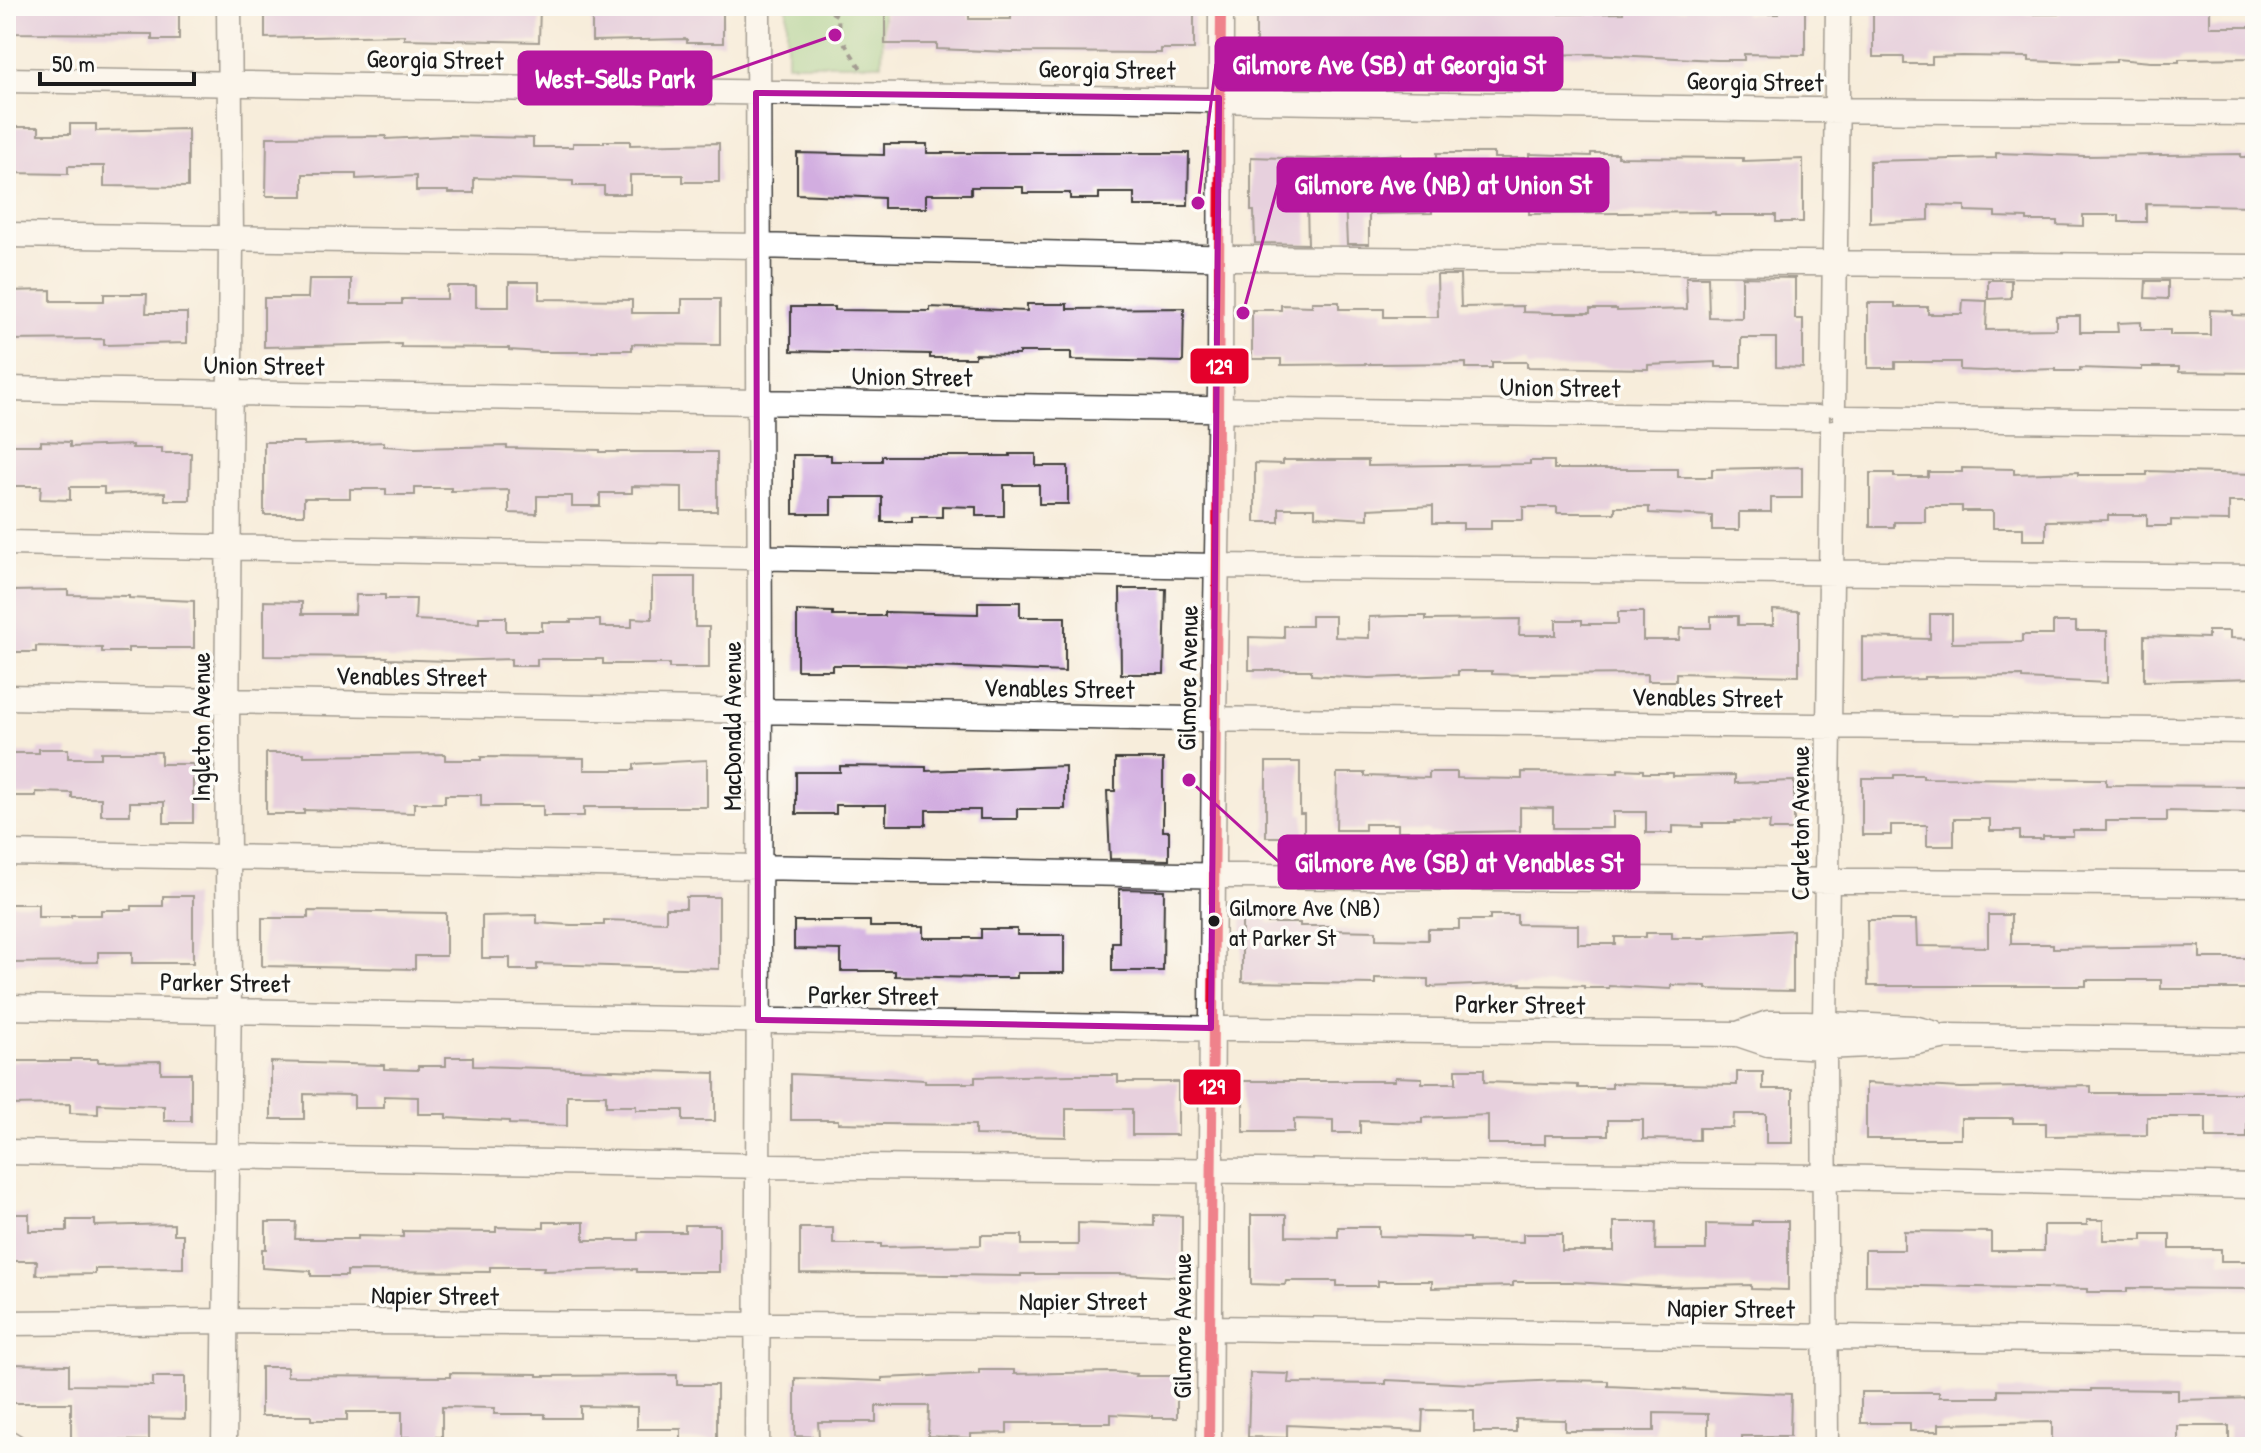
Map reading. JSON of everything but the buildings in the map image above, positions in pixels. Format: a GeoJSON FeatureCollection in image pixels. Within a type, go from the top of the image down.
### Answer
{"type":"FeatureCollection","features":[{"type":"Feature","properties":{"kind":"street","name":"Ingleton Avenue"},"geometry":{"type":"LineString","coordinates":[[224,1447],[231,239],[229,6]]}},
{"type":"Feature","properties":{"kind":"street","name":"MacDonald Avenue"},"geometry":{"type":"LineString","coordinates":[[757,1447],[758,6]]}},
{"type":"Feature","properties":{"kind":"street","name":"Gilmore Avenue"},"geometry":{"type":"LineString","coordinates":[[1209,1447],[1221,6]]}},
{"type":"Feature","properties":{"kind":"street","name":"Carleton Avenue"},"geometry":{"type":"LineString","coordinates":[[1825,1023],[1838,6]]}},
{"type":"Feature","properties":{"kind":"street","name":"Georgia Street"},"geometry":{"type":"LineString","coordinates":[[6,80],[1837,110],[2255,113]]}},
{"type":"Feature","properties":{"kind":"street"},"geometry":{"type":"LineString","coordinates":[[6,235],[757,246],[1220,258],[2255,267]]}},
{"type":"Feature","properties":{"kind":"street","name":"Union Street"},"geometry":{"type":"LineString","coordinates":[[6,389],[757,400],[1220,411],[2255,423]]}},
{"type":"Feature","properties":{"kind":"street"},"geometry":{"type":"LineString","coordinates":[[6,543],[1217,566],[2255,577]]}},
{"type":"Feature","properties":{"kind":"street","name":"Venables Street"},"geometry":{"type":"LineString","coordinates":[[6,697],[1214,719],[2255,731]]}},
{"type":"Feature","properties":{"kind":"street"},"geometry":{"type":"LineString","coordinates":[[6,853],[1213,875],[2255,884]]}},
{"type":"Feature","properties":{"kind":"street","name":"Parker Street"},"geometry":{"type":"LineString","coordinates":[[6,1007],[1738,1034],[1768,1044],[1824,1047],[1912,1043],[1947,1036],[2255,1040]]}},
{"type":"Feature","properties":{"kind":"street","name":"Parker Street"},"geometry":{"type":"LineString","coordinates":[[1738,1034],[1768,1023],[1825,1023],[1914,1028],[1947,1036]]}},
{"type":"Feature","properties":{"kind":"street"},"geometry":{"type":"LineString","coordinates":[[1824,1047],[1826,1447]]}},
{"type":"Feature","properties":{"kind":"street"},"geometry":{"type":"LineString","coordinates":[[6,1152],[757,1166],[1825,1177],[2255,1186]]}},
{"type":"Feature","properties":{"kind":"street","name":"Napier Street"},"geometry":{"type":"LineString","coordinates":[[6,1323],[225,1321],[1209,1328],[2255,1343]]}},
{"type":"Feature","properties":{"kind":"street"},"geometry":{"type":"LineString","coordinates":[[6,1441],[16,1447]]}},
{"type":"Feature","properties":{"kind":"path"},"geometry":{"type":"LineString","coordinates":[[821,6],[838,16],[839,35],[862,70]]}},
{"type":"Feature","properties":{"kind":"highlighted area"},"geometry":{"type":"Polygon","coordinates":[[[756,93],[1219,98],[1211,1028],[758,1020],[756,93]]]}},
{"type":"Feature","properties":{"kind":"green space"},"geometry":{"type":"Polygon","coordinates":[[[787,6],[883,6],[882,64],[787,64],[787,6]]]}},
{"type":"Feature","properties":{"kind":"transit line","name":"129"},"geometry":{"type":"LineString","coordinates":[[1209,1447],[1221,6]]}},
{"type":"Feature","properties":{"kind":"place","name":"West-Sells Park"},"geometry":{"type":"Point","coordinates":[835,35]}},
{"type":"Feature","properties":{"kind":"place","name":"Gilmore Ave (SB) at Georgia St"},"geometry":{"type":"Point","coordinates":[1198,203]}},
{"type":"Feature","properties":{"kind":"place","name":"Gilmore Ave (NB) at Union St"},"geometry":{"type":"Point","coordinates":[1243,313]}},
{"type":"Feature","properties":{"kind":"place","name":"Gilmore Ave (SB) at Venables St"},"geometry":{"type":"Point","coordinates":[1189,780]}},
{"type":"Feature","properties":{"kind":"place","name":"Gilmore Ave (NB) at Parker St"},"geometry":{"type":"Point","coordinates":[1214,921]}}]}
